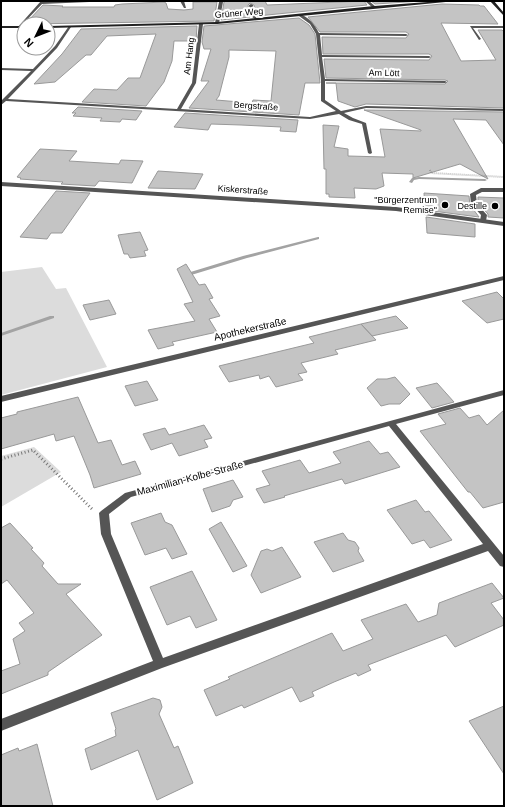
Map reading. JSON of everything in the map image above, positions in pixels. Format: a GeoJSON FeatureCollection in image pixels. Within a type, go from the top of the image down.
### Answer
{"type":"FeatureCollection","features":[{"type":"Feature","properties":{"kind":"street"},"geometry":{"type":"LineString","coordinates":[[29,16],[43,2],[111,1]]}},
{"type":"Feature","properties":{"kind":"street"},"geometry":{"type":"LineString","coordinates":[[182,1],[185,7]]}},
{"type":"Feature","properties":{"kind":"street"},"geometry":{"type":"LineString","coordinates":[[367,1],[374,7]]}},
{"type":"Feature","properties":{"kind":"street","name":"Grüner Weg"},"geometry":{"type":"LineString","coordinates":[[56,28],[217,23],[374,7],[454,1]]}},
{"type":"Feature","properties":{"kind":"street"},"geometry":{"type":"LineString","coordinates":[[492,1],[504,15]]}},
{"type":"Feature","properties":{"kind":"street"},"geometry":{"type":"LineString","coordinates":[[217,23],[221,2]]}},
{"type":"Feature","properties":{"kind":"street"},"geometry":{"type":"LineString","coordinates":[[251,5],[253,16],[257,19]]}},
{"type":"Feature","properties":{"kind":"street"},"geometry":{"type":"LineString","coordinates":[[300,15],[317,29],[323,80],[323,101],[351,119],[364,123],[370,153]]}},
{"type":"Feature","properties":{"kind":"street","name":"Am Hang"},"geometry":{"type":"LineString","coordinates":[[179,110],[194,83],[201,24]]}},
{"type":"Feature","properties":{"kind":"street"},"geometry":{"type":"LineString","coordinates":[[1,27],[16,27]]}},
{"type":"Feature","properties":{"kind":"street"},"geometry":{"type":"LineString","coordinates":[[1,104],[56,47],[69,27]]}},
{"type":"Feature","properties":{"kind":"street"},"geometry":{"type":"LineString","coordinates":[[479,39],[471,27],[504,27]]}},
{"type":"Feature","properties":{"kind":"street"},"geometry":{"type":"LineString","coordinates":[[318,34],[406,35]]}},
{"type":"Feature","properties":{"kind":"street","name":"Am Lött"},"geometry":{"type":"LineString","coordinates":[[320,56],[429,57]]}},
{"type":"Feature","properties":{"kind":"street"},"geometry":{"type":"LineString","coordinates":[[1,69],[34,70]]}},
{"type":"Feature","properties":{"kind":"street","name":"Am Lött"},"geometry":{"type":"LineString","coordinates":[[323,80],[444,82]]}},
{"type":"Feature","properties":{"kind":"street","name":"Bergstraße"},"geometry":{"type":"LineString","coordinates":[[5,100],[310,118],[366,107],[504,110]]}},
{"type":"Feature","properties":{"kind":"street","name":"Kiskerstraße"},"geometry":{"type":"LineString","coordinates":[[1,184],[388,209],[504,224]]}},
{"type":"Feature","properties":{"kind":"street"},"geometry":{"type":"LineString","coordinates":[[483,221],[484,216],[474,204],[473,194],[481,190],[504,190]]}},
{"type":"Feature","properties":{"kind":"street","name":"Apothekerstraße"},"geometry":{"type":"LineString","coordinates":[[1,399],[504,278]]}},
{"type":"Feature","properties":{"kind":"street","name":"Maximilian-Kolbe-Straße"},"geometry":{"type":"LineString","coordinates":[[104,513],[128,495],[504,392]]}},
{"type":"Feature","properties":{"kind":"street"},"geometry":{"type":"LineString","coordinates":[[391,423],[504,563]]}},
{"type":"Feature","properties":{"kind":"street"},"geometry":{"type":"LineString","coordinates":[[104,513],[106,534],[160,664]]}},
{"type":"Feature","properties":{"kind":"street"},"geometry":{"type":"LineString","coordinates":[[1,725],[160,664],[490,546]]}},
{"type":"Feature","properties":{"kind":"path"},"geometry":{"type":"LineString","coordinates":[[430,170],[431,173],[504,177]]}},
{"type":"Feature","properties":{"kind":"path"},"geometry":{"type":"LineString","coordinates":[[1,458],[33,450],[91,509],[104,513]]}},
{"type":"Feature","properties":{"kind":"shaded area"},"geometry":{"type":"Polygon","coordinates":[[[42,267],[56,289],[66,288],[107,367],[1,395],[1,272],[42,267]]]}},
{"type":"Feature","properties":{"kind":"shaded area"},"geometry":{"type":"Polygon","coordinates":[[[34,447],[61,472],[1,507],[1,456],[34,447]]]}},
{"type":"Feature","properties":{"kind":"building"},"geometry":{"type":"Polygon","coordinates":[[[265,1],[267,5],[364,1],[367,5],[257,16],[254,5],[250,3],[248,5],[250,17],[221,20],[224,2],[265,1]]]}},
{"type":"Feature","properties":{"kind":"building"},"geometry":{"type":"Polygon","coordinates":[[[371,1],[421,1],[375,4],[371,1]]]}},
{"type":"Feature","properties":{"kind":"building"},"geometry":{"type":"Polygon","coordinates":[[[164,2],[166,3],[168,9],[184,10],[193,9],[193,2],[217,2],[214,21],[56,24],[56,16],[33,16],[43,5],[63,6],[62,7],[114,7],[115,5],[164,2]]]}},
{"type":"Feature","properties":{"kind":"building"},"geometry":{"type":"Polygon","coordinates":[[[442,4],[484,6],[498,24],[441,23],[461,61],[496,60],[478,30],[502,30],[504,32],[504,108],[366,104],[355,107],[338,101],[336,83],[445,84],[448,81],[326,78],[324,59],[429,60],[432,56],[429,54],[323,54],[322,37],[406,38],[409,34],[406,32],[320,32],[308,17],[442,4]]]}},
{"type":"Feature","properties":{"kind":"building"},"geometry":{"type":"Polygon","coordinates":[[[299,18],[309,25],[315,34],[320,83],[305,83],[299,115],[189,108],[209,81],[201,81],[211,49],[204,49],[202,42],[204,26],[299,18]],[[229,50],[229,57],[219,96],[216,100],[252,103],[253,100],[271,101],[276,51],[229,50]]]}},
{"type":"Feature","properties":{"kind":"building"},"geometry":{"type":"Polygon","coordinates":[[[197,26],[196,41],[174,41],[172,61],[164,82],[146,106],[82,102],[94,89],[117,90],[128,78],[140,78],[156,34],[107,36],[91,55],[86,55],[55,82],[34,84],[62,54],[81,29],[197,26]]]}},
{"type":"Feature","properties":{"kind":"building"},"geometry":{"type":"Polygon","coordinates":[[[78,107],[142,111],[136,120],[122,119],[120,122],[100,121],[102,118],[73,116],[76,113],[72,113],[78,107]]]}},
{"type":"Feature","properties":{"kind":"building"},"geometry":{"type":"Polygon","coordinates":[[[364,110],[504,112],[504,145],[486,120],[453,119],[488,179],[460,164],[413,178],[413,174],[382,173],[384,186],[376,189],[354,188],[355,198],[329,197],[329,194],[326,194],[323,125],[339,126],[334,147],[348,149],[348,156],[385,157],[380,129],[421,131],[364,110]]]}},
{"type":"Feature","properties":{"kind":"building"},"geometry":{"type":"Polygon","coordinates":[[[185,113],[298,120],[296,132],[280,131],[281,127],[241,125],[211,124],[208,130],[174,127],[185,113]]]}},
{"type":"Feature","properties":{"kind":"building"},"geometry":{"type":"Polygon","coordinates":[[[40,149],[77,151],[69,161],[119,164],[121,160],[143,161],[132,183],[99,181],[95,186],[61,184],[63,182],[20,179],[21,178],[17,177],[40,149]]]}},
{"type":"Feature","properties":{"kind":"building"},"geometry":{"type":"Polygon","coordinates":[[[158,171],[203,174],[195,189],[148,188],[158,171]]]}},
{"type":"Feature","properties":{"kind":"building"},"geometry":{"type":"Polygon","coordinates":[[[56,191],[90,193],[62,233],[51,233],[47,239],[20,237],[56,191]]]}},
{"type":"Feature","properties":{"kind":"building"},"geometry":{"type":"Polygon","coordinates":[[[424,193],[469,196],[470,205],[479,217],[425,210],[424,193]]]}},
{"type":"Feature","properties":{"kind":"building","name":"Destille"},"geometry":{"type":"Polygon","coordinates":[[[478,197],[504,198],[504,218],[488,217],[488,214],[478,203],[478,197]]]}},
{"type":"Feature","properties":{"kind":"building"},"geometry":{"type":"Polygon","coordinates":[[[426,217],[475,224],[475,237],[427,233],[426,217]]]}},
{"type":"Feature","properties":{"kind":"building"},"geometry":{"type":"Polygon","coordinates":[[[140,232],[148,250],[144,251],[146,256],[130,258],[128,254],[124,254],[118,235],[140,232]]]}},
{"type":"Feature","properties":{"kind":"building"},"geometry":{"type":"Polygon","coordinates":[[[186,264],[199,285],[205,284],[213,298],[209,299],[220,316],[209,319],[217,332],[172,342],[174,345],[158,349],[148,330],[195,321],[184,304],[193,302],[177,269],[186,264]]]}},
{"type":"Feature","properties":{"kind":"building"},"geometry":{"type":"Polygon","coordinates":[[[497,292],[504,299],[504,319],[487,323],[462,301],[497,292]]]}},
{"type":"Feature","properties":{"kind":"building"},"geometry":{"type":"Polygon","coordinates":[[[109,300],[116,314],[90,320],[83,305],[109,300]]]}},
{"type":"Feature","properties":{"kind":"building"},"geometry":{"type":"Polygon","coordinates":[[[396,316],[408,328],[372,336],[361,324],[396,316]]]}},
{"type":"Feature","properties":{"kind":"building"},"geometry":{"type":"Polygon","coordinates":[[[361,324],[376,340],[335,350],[338,354],[301,363],[307,372],[298,374],[303,380],[276,387],[269,376],[260,379],[259,375],[229,382],[219,366],[314,343],[309,337],[361,324]]]}},
{"type":"Feature","properties":{"kind":"building"},"geometry":{"type":"Polygon","coordinates":[[[395,377],[410,394],[400,404],[381,406],[367,388],[377,379],[395,377]]]}},
{"type":"Feature","properties":{"kind":"building"},"geometry":{"type":"Polygon","coordinates":[[[147,381],[158,400],[135,406],[125,386],[147,381]]]}},
{"type":"Feature","properties":{"kind":"building"},"geometry":{"type":"Polygon","coordinates":[[[437,383],[454,402],[432,408],[416,388],[437,383]]]}},
{"type":"Feature","properties":{"kind":"building"},"geometry":{"type":"Polygon","coordinates":[[[78,397],[98,443],[111,440],[122,465],[135,461],[141,474],[94,488],[74,436],[56,441],[54,434],[1,449],[1,418],[17,414],[17,412],[78,397]]]}},
{"type":"Feature","properties":{"kind":"building"},"geometry":{"type":"Polygon","coordinates":[[[460,408],[469,418],[479,415],[487,425],[504,410],[504,502],[483,508],[470,492],[468,492],[420,431],[446,424],[438,414],[460,408]]]}},
{"type":"Feature","properties":{"kind":"building"},"geometry":{"type":"Polygon","coordinates":[[[204,425],[212,438],[204,440],[208,447],[179,456],[172,443],[151,450],[143,434],[165,428],[169,435],[204,425]]]}},
{"type":"Feature","properties":{"kind":"building"},"geometry":{"type":"Polygon","coordinates":[[[369,441],[380,454],[388,452],[400,467],[345,484],[342,479],[264,503],[256,489],[270,485],[262,471],[300,460],[309,473],[341,463],[333,452],[369,441]]]}},
{"type":"Feature","properties":{"kind":"building"},"geometry":{"type":"Polygon","coordinates":[[[233,480],[243,497],[233,500],[230,506],[212,512],[203,489],[233,480]]]}},
{"type":"Feature","properties":{"kind":"building"},"geometry":{"type":"Polygon","coordinates":[[[416,500],[425,512],[429,511],[452,540],[430,548],[424,540],[412,544],[387,510],[416,500]]]}},
{"type":"Feature","properties":{"kind":"building"},"geometry":{"type":"Polygon","coordinates":[[[161,513],[165,522],[172,525],[187,554],[172,559],[166,548],[145,555],[131,523],[161,513]]]}},
{"type":"Feature","properties":{"kind":"building"},"geometry":{"type":"Polygon","coordinates":[[[221,522],[247,566],[233,572],[209,529],[221,522]]]}},
{"type":"Feature","properties":{"kind":"building"},"geometry":{"type":"Polygon","coordinates":[[[10,523],[33,548],[31,549],[44,563],[42,566],[58,584],[81,584],[66,594],[102,635],[48,672],[48,675],[1,694],[1,671],[20,664],[13,639],[25,631],[19,623],[34,613],[7,580],[1,584],[1,528],[10,523]]]}},
{"type":"Feature","properties":{"kind":"building"},"geometry":{"type":"Polygon","coordinates":[[[343,533],[348,540],[355,542],[364,561],[333,572],[314,542],[343,533]]]}},
{"type":"Feature","properties":{"kind":"building"},"geometry":{"type":"Polygon","coordinates":[[[282,547],[301,577],[261,593],[251,575],[261,551],[267,549],[272,551],[282,547]]]}},
{"type":"Feature","properties":{"kind":"building"},"geometry":{"type":"Polygon","coordinates":[[[192,571],[217,620],[196,628],[190,616],[167,625],[150,587],[192,571]]]}},
{"type":"Feature","properties":{"kind":"building"},"geometry":{"type":"Polygon","coordinates":[[[492,583],[504,598],[491,603],[504,620],[504,625],[455,647],[446,635],[368,665],[371,670],[358,676],[356,673],[334,682],[312,692],[314,696],[300,702],[292,687],[244,708],[242,705],[216,716],[204,690],[230,679],[228,677],[332,633],[343,651],[373,639],[361,620],[406,604],[418,622],[437,615],[439,603],[492,583]]]}},
{"type":"Feature","properties":{"kind":"building"},"geometry":{"type":"Polygon","coordinates":[[[153,698],[160,700],[162,707],[159,714],[174,748],[178,746],[193,783],[157,800],[138,750],[91,770],[85,749],[116,736],[116,729],[111,713],[153,698]]]}},
{"type":"Feature","properties":{"kind":"building"},"geometry":{"type":"Polygon","coordinates":[[[504,706],[504,774],[469,721],[504,706]]]}},
{"type":"Feature","properties":{"kind":"building"},"geometry":{"type":"Polygon","coordinates":[[[37,744],[53,806],[1,806],[1,755],[18,748],[19,751],[37,744]]]}},
{"type":"Feature","properties":{"kind":"waterway"},"geometry":{"type":"LineString","coordinates":[[411,182],[413,179],[419,178],[485,180]]}},
{"type":"Feature","properties":{"kind":"waterway"},"geometry":{"type":"LineString","coordinates":[[186,275],[245,257],[318,238]]}},
{"type":"Feature","properties":{"kind":"waterway"},"geometry":{"type":"LineString","coordinates":[[1,335],[52,317]]}},
{"type":"Feature","properties":{"kind":"place","name":"\"Bürgerzentrum Remise\""},"geometry":{"type":"Point","coordinates":[445,205]}},
{"type":"Feature","properties":{"kind":"place","name":"Destille"},"geometry":{"type":"Point","coordinates":[495,206]}}]}
